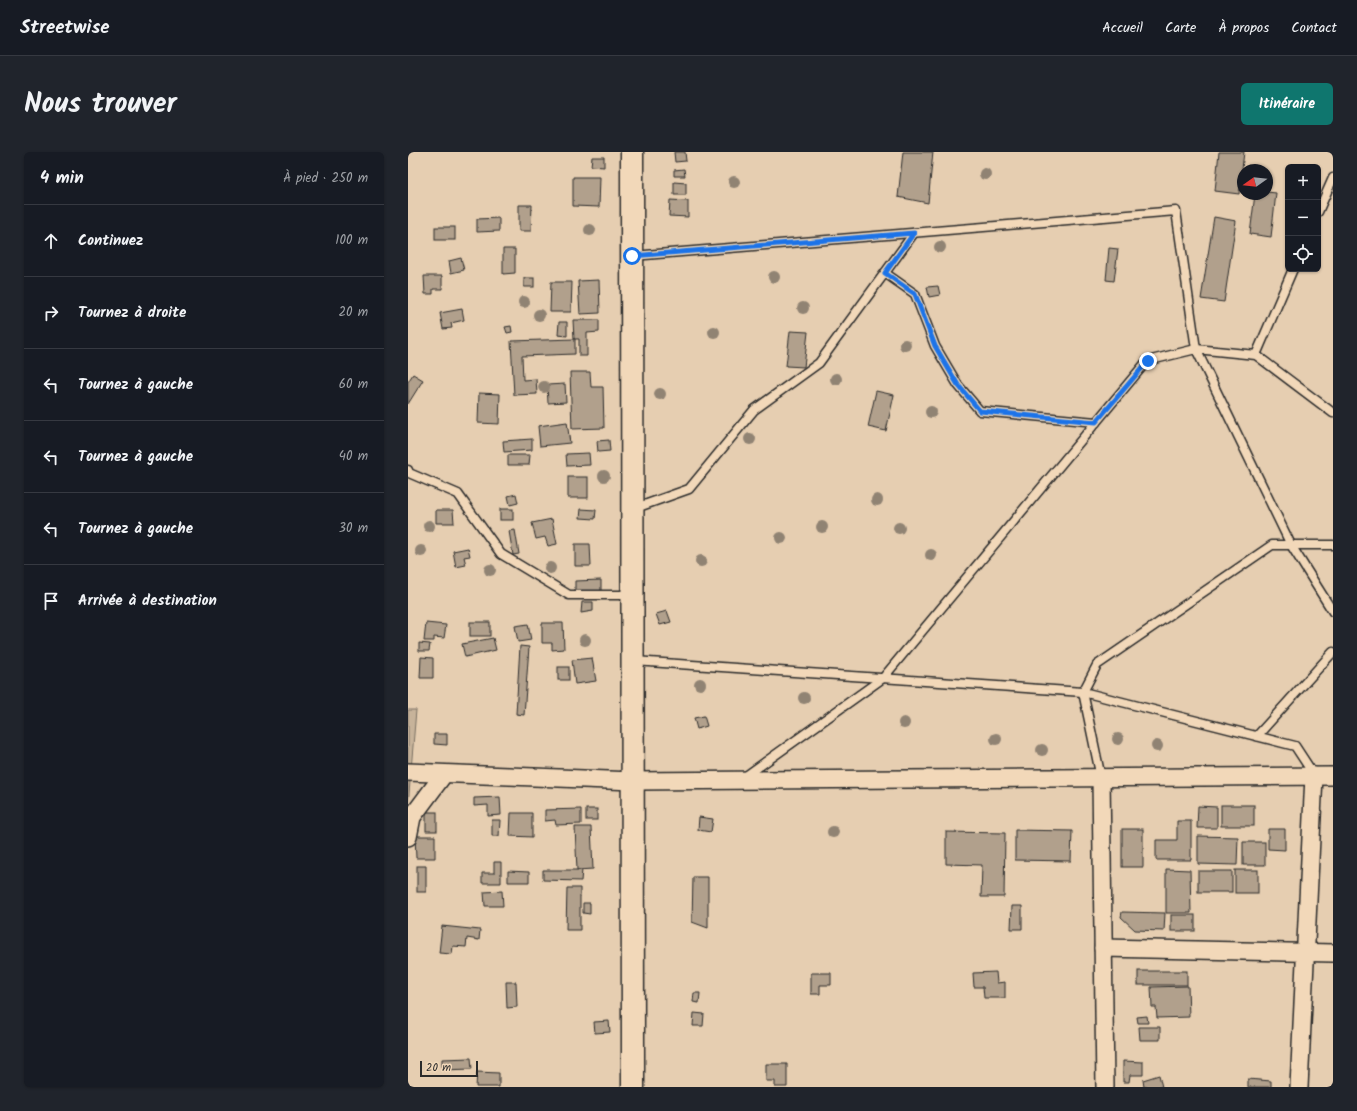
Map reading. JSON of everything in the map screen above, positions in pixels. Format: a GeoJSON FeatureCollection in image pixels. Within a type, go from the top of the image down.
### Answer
{"type":"FeatureCollection","features":[{"type":"Feature","properties":{"kind":"main road"},"geometry":{"type":"LineString","coordinates":[[632,152],[633,1087]]}},
{"type":"Feature","properties":{"kind":"street"},"geometry":{"type":"LineString","coordinates":[[408,772],[633,781],[1333,776]]}},
{"type":"Feature","properties":{"kind":"street"},"geometry":{"type":"LineString","coordinates":[[408,837],[412,818],[444,774]]}},
{"type":"Feature","properties":{"kind":"street"},"geometry":{"type":"LineString","coordinates":[[1299,1087],[1307,952],[1314,776]]}},
{"type":"Feature","properties":{"kind":"street"},"geometry":{"type":"LineString","coordinates":[[1101,778],[1105,1087]]}},
{"type":"Feature","properties":{"kind":"street"},"geometry":{"type":"LineString","coordinates":[[1103,948],[1333,953]]}},
{"type":"Feature","properties":{"kind":"lane"},"geometry":{"type":"LineString","coordinates":[[1321,205],[1333,178]]}},
{"type":"Feature","properties":{"kind":"lane"},"geometry":{"type":"LineString","coordinates":[[632,256],[1176,211],[1196,348],[1291,545],[1333,612]]}},
{"type":"Feature","properties":{"kind":"lane"},"geometry":{"type":"LineString","coordinates":[[633,509],[689,489],[754,410],[819,363],[914,233]]}},
{"type":"Feature","properties":{"kind":"lane"},"geometry":{"type":"LineString","coordinates":[[1256,355],[1292,272]]}},
{"type":"Feature","properties":{"kind":"lane"},"geometry":{"type":"LineString","coordinates":[[885,273],[915,294],[935,346],[958,385],[980,411],[1096,422]]}},
{"type":"Feature","properties":{"kind":"lane"},"geometry":{"type":"LineString","coordinates":[[739,780],[883,678],[1148,361],[1196,348],[1256,355],[1333,413]]}},
{"type":"Feature","properties":{"kind":"lane"},"geometry":{"type":"LineString","coordinates":[[408,470],[410,473],[458,494],[501,554],[569,595],[633,595]]}},
{"type":"Feature","properties":{"kind":"lane"},"geometry":{"type":"LineString","coordinates":[[1101,778],[1082,692],[1097,665],[1272,545],[1333,544]]}},
{"type":"Feature","properties":{"kind":"lane"},"geometry":{"type":"LineString","coordinates":[[1257,736],[1333,652]]}},
{"type":"Feature","properties":{"kind":"lane"},"geometry":{"type":"LineString","coordinates":[[633,661],[1082,692],[1295,746],[1314,776]]}},
{"type":"Feature","properties":{"kind":"shaded area"},"geometry":{"type":"Polygon","coordinates":[[[408,710],[416,710],[408,806],[408,710]]]}},
{"type":"Feature","properties":{"kind":"building"},"geometry":{"type":"Polygon","coordinates":[[[674,152],[685,152],[686,161],[675,162],[674,152]]]}},
{"type":"Feature","properties":{"kind":"building"},"geometry":{"type":"Polygon","coordinates":[[[903,152],[933,152],[928,203],[898,197],[903,152]]]}},
{"type":"Feature","properties":{"kind":"building"},"geometry":{"type":"Polygon","coordinates":[[[1219,152],[1244,152],[1243,164],[1237,164],[1237,194],[1215,191],[1219,152]]]}},
{"type":"Feature","properties":{"kind":"building"},"geometry":{"type":"Polygon","coordinates":[[[592,157],[604,157],[604,167],[591,166],[592,157]]]}},
{"type":"Feature","properties":{"kind":"building"},"geometry":{"type":"Polygon","coordinates":[[[684,169],[685,176],[674,176],[674,170],[684,169]]]}},
{"type":"Feature","properties":{"kind":"building"},"geometry":{"type":"Polygon","coordinates":[[[573,177],[600,177],[599,207],[573,206],[573,177]]]}},
{"type":"Feature","properties":{"kind":"building"},"geometry":{"type":"Polygon","coordinates":[[[674,182],[686,183],[686,195],[674,195],[674,182]]]}},
{"type":"Feature","properties":{"kind":"building"},"geometry":{"type":"Polygon","coordinates":[[[1273,193],[1276,193],[1271,237],[1250,234],[1254,200],[1273,200],[1273,193]]]}},
{"type":"Feature","properties":{"kind":"building"},"geometry":{"type":"Polygon","coordinates":[[[670,200],[688,201],[688,217],[669,216],[670,200]]]}},
{"type":"Feature","properties":{"kind":"building"},"geometry":{"type":"Polygon","coordinates":[[[519,205],[532,205],[531,231],[519,231],[519,205]]]}},
{"type":"Feature","properties":{"kind":"building"},"geometry":{"type":"Polygon","coordinates":[[[1214,217],[1236,221],[1224,302],[1201,299],[1214,217]]]}},
{"type":"Feature","properties":{"kind":"building"},"geometry":{"type":"Polygon","coordinates":[[[499,218],[499,231],[477,232],[477,219],[499,218]]]}},
{"type":"Feature","properties":{"kind":"building"},"geometry":{"type":"Polygon","coordinates":[[[435,227],[455,227],[455,240],[435,240],[435,227]]]}},
{"type":"Feature","properties":{"kind":"building"},"geometry":{"type":"Polygon","coordinates":[[[1109,248],[1118,249],[1114,281],[1106,280],[1109,248]]]}},
{"type":"Feature","properties":{"kind":"building"},"geometry":{"type":"Polygon","coordinates":[[[503,249],[515,249],[515,273],[503,274],[503,249]]]}},
{"type":"Feature","properties":{"kind":"building"},"geometry":{"type":"Polygon","coordinates":[[[461,258],[464,270],[451,273],[449,261],[461,258]]]}},
{"type":"Feature","properties":{"kind":"building"},"geometry":{"type":"Polygon","coordinates":[[[424,276],[442,276],[442,289],[433,289],[433,294],[425,294],[424,276]]]}},
{"type":"Feature","properties":{"kind":"building"},"geometry":{"type":"Polygon","coordinates":[[[524,278],[534,278],[534,287],[524,287],[524,278]]]}},
{"type":"Feature","properties":{"kind":"building"},"geometry":{"type":"Polygon","coordinates":[[[599,280],[600,313],[580,314],[578,281],[599,280]]]}},
{"type":"Feature","properties":{"kind":"building"},"geometry":{"type":"Polygon","coordinates":[[[551,282],[572,282],[571,312],[550,312],[551,282]]]}},
{"type":"Feature","properties":{"kind":"building"},"geometry":{"type":"Polygon","coordinates":[[[938,286],[940,295],[929,297],[927,287],[938,286]]]}},
{"type":"Feature","properties":{"kind":"building"},"geometry":{"type":"Polygon","coordinates":[[[462,309],[464,320],[451,323],[452,328],[443,329],[440,313],[462,309]]]}},
{"type":"Feature","properties":{"kind":"building"},"geometry":{"type":"Polygon","coordinates":[[[573,320],[599,320],[599,332],[587,333],[587,356],[579,356],[579,339],[574,339],[573,320]]]}},
{"type":"Feature","properties":{"kind":"building"},"geometry":{"type":"Polygon","coordinates":[[[559,322],[567,322],[567,336],[558,335],[559,322]]]}},
{"type":"Feature","properties":{"kind":"building"},"geometry":{"type":"Polygon","coordinates":[[[511,326],[512,332],[507,333],[505,327],[511,326]]]}},
{"type":"Feature","properties":{"kind":"building"},"geometry":{"type":"Polygon","coordinates":[[[790,331],[808,332],[804,367],[786,366],[790,331]]]}},
{"type":"Feature","properties":{"kind":"building"},"geometry":{"type":"Polygon","coordinates":[[[575,339],[575,354],[522,356],[523,380],[536,379],[537,394],[514,395],[511,341],[575,339]]]}},
{"type":"Feature","properties":{"kind":"building"},"geometry":{"type":"Polygon","coordinates":[[[570,372],[590,372],[591,387],[603,387],[604,428],[572,429],[570,372]]]}},
{"type":"Feature","properties":{"kind":"building"},"geometry":{"type":"Polygon","coordinates":[[[413,374],[423,380],[408,404],[408,382],[413,374]]]}},
{"type":"Feature","properties":{"kind":"building"},"geometry":{"type":"Polygon","coordinates":[[[565,384],[566,402],[548,403],[547,385],[565,384]]]}},
{"type":"Feature","properties":{"kind":"building"},"geometry":{"type":"Polygon","coordinates":[[[876,391],[894,395],[886,431],[868,427],[876,391]]]}},
{"type":"Feature","properties":{"kind":"building"},"geometry":{"type":"Polygon","coordinates":[[[479,393],[500,394],[499,424],[478,423],[479,393]]]}},
{"type":"Feature","properties":{"kind":"building"},"geometry":{"type":"Polygon","coordinates":[[[567,422],[570,443],[540,446],[538,426],[567,422]]]}},
{"type":"Feature","properties":{"kind":"building"},"geometry":{"type":"Polygon","coordinates":[[[532,439],[532,450],[504,452],[503,441],[532,439]]]}},
{"type":"Feature","properties":{"kind":"building"},"geometry":{"type":"Polygon","coordinates":[[[609,440],[610,451],[598,452],[597,441],[609,440]]]}},
{"type":"Feature","properties":{"kind":"building"},"geometry":{"type":"Polygon","coordinates":[[[589,453],[590,465],[567,466],[566,454],[589,453]]]}},
{"type":"Feature","properties":{"kind":"building"},"geometry":{"type":"Polygon","coordinates":[[[508,455],[530,455],[529,465],[508,465],[508,455]]]}},
{"type":"Feature","properties":{"kind":"building"},"geometry":{"type":"Polygon","coordinates":[[[568,477],[588,477],[588,498],[568,498],[568,477]]]}},
{"type":"Feature","properties":{"kind":"building"},"geometry":{"type":"Polygon","coordinates":[[[516,494],[518,503],[510,505],[508,496],[516,494]]]}},
{"type":"Feature","properties":{"kind":"building"},"geometry":{"type":"Polygon","coordinates":[[[500,509],[513,509],[513,520],[500,520],[500,509]]]}},
{"type":"Feature","properties":{"kind":"building"},"geometry":{"type":"Polygon","coordinates":[[[581,509],[596,510],[595,519],[580,518],[581,509]]]}},
{"type":"Feature","properties":{"kind":"building"},"geometry":{"type":"Polygon","coordinates":[[[436,510],[453,510],[454,523],[436,523],[436,510]]]}},
{"type":"Feature","properties":{"kind":"building"},"geometry":{"type":"Polygon","coordinates":[[[552,519],[557,544],[548,546],[545,537],[536,539],[532,523],[552,519]]]}},
{"type":"Feature","properties":{"kind":"building"},"geometry":{"type":"Polygon","coordinates":[[[515,530],[519,554],[513,555],[509,531],[515,530]]]}},
{"type":"Feature","properties":{"kind":"building"},"geometry":{"type":"Polygon","coordinates":[[[575,544],[590,544],[591,566],[575,566],[575,544]]]}},
{"type":"Feature","properties":{"kind":"building"},"geometry":{"type":"Polygon","coordinates":[[[468,548],[470,556],[464,557],[466,565],[456,567],[453,551],[468,548]]]}},
{"type":"Feature","properties":{"kind":"building"},"geometry":{"type":"Polygon","coordinates":[[[601,580],[601,591],[575,591],[575,581],[601,580]]]}},
{"type":"Feature","properties":{"kind":"building"},"geometry":{"type":"Polygon","coordinates":[[[582,602],[593,602],[593,611],[581,613],[582,602]]]}},
{"type":"Feature","properties":{"kind":"building"},"geometry":{"type":"Polygon","coordinates":[[[667,611],[671,622],[660,625],[656,614],[667,611]]]}},
{"type":"Feature","properties":{"kind":"building"},"geometry":{"type":"Polygon","coordinates":[[[470,622],[490,622],[490,636],[470,636],[470,622]]]}},
{"type":"Feature","properties":{"kind":"building"},"geometry":{"type":"Polygon","coordinates":[[[426,623],[446,625],[444,638],[434,637],[434,641],[424,641],[426,623]]]}},
{"type":"Feature","properties":{"kind":"building"},"geometry":{"type":"Polygon","coordinates":[[[542,623],[563,623],[564,649],[552,650],[552,643],[542,643],[542,623]]]}},
{"type":"Feature","properties":{"kind":"building"},"geometry":{"type":"Polygon","coordinates":[[[528,624],[531,640],[518,642],[515,626],[528,624]]]}},
{"type":"Feature","properties":{"kind":"building"},"geometry":{"type":"Polygon","coordinates":[[[493,638],[496,650],[465,657],[462,644],[493,638]]]}},
{"type":"Feature","properties":{"kind":"building"},"geometry":{"type":"Polygon","coordinates":[[[419,643],[430,644],[429,651],[419,651],[419,643]]]}},
{"type":"Feature","properties":{"kind":"building"},"geometry":{"type":"Polygon","coordinates":[[[520,646],[529,647],[524,715],[516,714],[520,646]]]}},
{"type":"Feature","properties":{"kind":"building"},"geometry":{"type":"Polygon","coordinates":[[[421,657],[433,658],[433,678],[420,678],[421,657]]]}},
{"type":"Feature","properties":{"kind":"building"},"geometry":{"type":"Polygon","coordinates":[[[592,658],[596,681],[575,684],[572,660],[592,658]]]}},
{"type":"Feature","properties":{"kind":"building"},"geometry":{"type":"Polygon","coordinates":[[[558,667],[569,667],[569,680],[558,680],[558,667]]]}},
{"type":"Feature","properties":{"kind":"building"},"geometry":{"type":"Polygon","coordinates":[[[704,716],[707,726],[697,729],[694,718],[704,716]]]}},
{"type":"Feature","properties":{"kind":"building"},"geometry":{"type":"Polygon","coordinates":[[[434,734],[447,734],[447,745],[434,744],[434,734]]]}},
{"type":"Feature","properties":{"kind":"building"},"geometry":{"type":"Polygon","coordinates":[[[500,797],[501,815],[488,816],[488,805],[474,806],[474,798],[500,797]]]}},
{"type":"Feature","properties":{"kind":"building"},"geometry":{"type":"Polygon","coordinates":[[[1221,805],[1254,805],[1254,826],[1221,826],[1221,805]]]}},
{"type":"Feature","properties":{"kind":"building"},"geometry":{"type":"Polygon","coordinates":[[[1198,806],[1217,807],[1217,828],[1197,828],[1198,806]]]}},
{"type":"Feature","properties":{"kind":"building"},"geometry":{"type":"Polygon","coordinates":[[[581,809],[581,824],[556,825],[555,820],[545,821],[545,810],[581,809]]]}},
{"type":"Feature","properties":{"kind":"building"},"geometry":{"type":"Polygon","coordinates":[[[586,809],[597,809],[597,820],[586,820],[586,809]]]}},
{"type":"Feature","properties":{"kind":"building"},"geometry":{"type":"Polygon","coordinates":[[[426,812],[437,812],[437,831],[426,831],[426,812]]]}},
{"type":"Feature","properties":{"kind":"building"},"geometry":{"type":"Polygon","coordinates":[[[511,813],[532,813],[532,837],[510,836],[511,813]]]}},
{"type":"Feature","properties":{"kind":"building"},"geometry":{"type":"Polygon","coordinates":[[[699,817],[713,819],[711,832],[698,830],[699,817]]]}},
{"type":"Feature","properties":{"kind":"building"},"geometry":{"type":"Polygon","coordinates":[[[492,820],[500,820],[499,836],[492,836],[492,820]]]}},
{"type":"Feature","properties":{"kind":"building"},"geometry":{"type":"Polygon","coordinates":[[[1177,821],[1191,821],[1191,860],[1156,860],[1156,840],[1177,840],[1177,821]]]}},
{"type":"Feature","properties":{"kind":"building"},"geometry":{"type":"Polygon","coordinates":[[[575,827],[591,827],[593,869],[577,870],[575,827]]]}},
{"type":"Feature","properties":{"kind":"building"},"geometry":{"type":"Polygon","coordinates":[[[1122,829],[1143,829],[1143,867],[1122,867],[1122,829]]]}},
{"type":"Feature","properties":{"kind":"building"},"geometry":{"type":"Polygon","coordinates":[[[1268,829],[1285,829],[1285,850],[1268,849],[1268,829]]]}},
{"type":"Feature","properties":{"kind":"building"},"geometry":{"type":"Polygon","coordinates":[[[1015,830],[1072,831],[1071,861],[1015,860],[1015,830]]]}},
{"type":"Feature","properties":{"kind":"building"},"geometry":{"type":"Polygon","coordinates":[[[946,832],[1005,833],[1004,897],[981,897],[982,865],[946,864],[946,832]]]}},
{"type":"Feature","properties":{"kind":"building"},"geometry":{"type":"Polygon","coordinates":[[[415,836],[435,836],[435,858],[416,858],[415,836]]]}},
{"type":"Feature","properties":{"kind":"building"},"geometry":{"type":"Polygon","coordinates":[[[1198,836],[1238,837],[1237,865],[1198,864],[1198,836]]]}},
{"type":"Feature","properties":{"kind":"building"},"geometry":{"type":"Polygon","coordinates":[[[1243,842],[1265,842],[1265,865],[1243,865],[1243,842]]]}},
{"type":"Feature","properties":{"kind":"building"},"geometry":{"type":"Polygon","coordinates":[[[494,862],[501,862],[501,883],[482,883],[482,873],[494,873],[494,862]]]}},
{"type":"Feature","properties":{"kind":"building"},"geometry":{"type":"Polygon","coordinates":[[[417,866],[426,866],[426,892],[417,892],[417,866]]]}},
{"type":"Feature","properties":{"kind":"building"},"geometry":{"type":"Polygon","coordinates":[[[1166,869],[1190,870],[1191,913],[1166,913],[1166,869]]]}},
{"type":"Feature","properties":{"kind":"building"},"geometry":{"type":"Polygon","coordinates":[[[543,870],[582,870],[581,881],[543,880],[543,870]]]}},
{"type":"Feature","properties":{"kind":"building"},"geometry":{"type":"Polygon","coordinates":[[[1235,870],[1258,870],[1258,893],[1235,893],[1235,870]]]}},
{"type":"Feature","properties":{"kind":"building"},"geometry":{"type":"Polygon","coordinates":[[[508,871],[529,872],[529,882],[508,882],[508,871]]]}},
{"type":"Feature","properties":{"kind":"building"},"geometry":{"type":"Polygon","coordinates":[[[1198,871],[1232,871],[1232,892],[1198,892],[1198,871]]]}},
{"type":"Feature","properties":{"kind":"building"},"geometry":{"type":"Polygon","coordinates":[[[693,877],[708,877],[708,928],[692,922],[693,877]]]}},
{"type":"Feature","properties":{"kind":"building"},"geometry":{"type":"Polygon","coordinates":[[[567,888],[580,888],[580,930],[566,930],[567,888]]]}},
{"type":"Feature","properties":{"kind":"building"},"geometry":{"type":"Polygon","coordinates":[[[502,891],[503,906],[485,906],[484,892],[502,891]]]}},
{"type":"Feature","properties":{"kind":"building"},"geometry":{"type":"Polygon","coordinates":[[[583,903],[590,903],[590,914],[583,913],[583,903]]]}},
{"type":"Feature","properties":{"kind":"building"},"geometry":{"type":"Polygon","coordinates":[[[1012,906],[1022,906],[1022,929],[1011,929],[1012,906]]]}},
{"type":"Feature","properties":{"kind":"building"},"geometry":{"type":"Polygon","coordinates":[[[1122,912],[1165,913],[1164,931],[1135,930],[1121,917],[1122,912]]]}},
{"type":"Feature","properties":{"kind":"building"},"geometry":{"type":"Polygon","coordinates":[[[1171,915],[1195,915],[1195,931],[1171,931],[1171,915]]]}},
{"type":"Feature","properties":{"kind":"building"},"geometry":{"type":"Polygon","coordinates":[[[442,926],[480,930],[479,940],[467,938],[466,947],[453,946],[452,954],[439,953],[442,926]]]}},
{"type":"Feature","properties":{"kind":"building"},"geometry":{"type":"Polygon","coordinates":[[[1138,971],[1187,971],[1187,985],[1138,985],[1138,971]]]}},
{"type":"Feature","properties":{"kind":"building"},"geometry":{"type":"Polygon","coordinates":[[[996,972],[997,983],[1005,982],[1005,998],[984,998],[983,987],[974,987],[973,973],[996,972]]]}},
{"type":"Feature","properties":{"kind":"building"},"geometry":{"type":"Polygon","coordinates":[[[811,973],[831,973],[831,985],[820,985],[820,994],[811,994],[811,973]]]}},
{"type":"Feature","properties":{"kind":"building"},"geometry":{"type":"Polygon","coordinates":[[[506,982],[516,982],[517,1007],[507,1008],[506,982]]]}},
{"type":"Feature","properties":{"kind":"building"},"geometry":{"type":"Polygon","coordinates":[[[1188,986],[1189,1017],[1157,1018],[1156,1007],[1152,1007],[1151,987],[1188,986]]]}},
{"type":"Feature","properties":{"kind":"building"},"geometry":{"type":"Polygon","coordinates":[[[694,993],[700,993],[699,1003],[693,1002],[694,993]]]}},
{"type":"Feature","properties":{"kind":"building"},"geometry":{"type":"Polygon","coordinates":[[[694,1013],[704,1014],[703,1026],[693,1026],[694,1013]]]}},
{"type":"Feature","properties":{"kind":"building"},"geometry":{"type":"Polygon","coordinates":[[[1147,1016],[1148,1023],[1138,1023],[1137,1017],[1147,1016]]]}},
{"type":"Feature","properties":{"kind":"building"},"geometry":{"type":"Polygon","coordinates":[[[609,1021],[610,1032],[595,1033],[594,1022],[609,1021]]]}},
{"type":"Feature","properties":{"kind":"building"},"geometry":{"type":"Polygon","coordinates":[[[1139,1027],[1160,1027],[1160,1040],[1140,1040],[1139,1027]]]}},
{"type":"Feature","properties":{"kind":"building"},"geometry":{"type":"Polygon","coordinates":[[[471,1058],[472,1069],[442,1070],[442,1059],[471,1058]]]}},
{"type":"Feature","properties":{"kind":"building"},"geometry":{"type":"Polygon","coordinates":[[[1123,1061],[1143,1062],[1143,1075],[1130,1075],[1129,1082],[1123,1082],[1123,1061]]]}},
{"type":"Feature","properties":{"kind":"building"},"geometry":{"type":"Polygon","coordinates":[[[766,1064],[787,1064],[787,1087],[775,1087],[775,1081],[766,1081],[766,1064]]]}},
{"type":"Feature","properties":{"kind":"building"},"geometry":{"type":"Polygon","coordinates":[[[477,1072],[499,1073],[499,1087],[476,1087],[477,1072]]]}},
{"type":"Feature","properties":{"kind":"building"},"geometry":{"type":"Polygon","coordinates":[[[1159,1075],[1162,1087],[1144,1087],[1143,1080],[1159,1075]]]}},
{"type":"Feature","properties":{"kind":"building"},"geometry":{"type":"Polygon","coordinates":[[[1248,1079],[1271,1081],[1271,1087],[1248,1087],[1248,1079]]]}},
{"type":"Feature","properties":{"kind":"route"},"geometry":{"type":"LineString","coordinates":[[632,256],[914,233],[885,273],[915,294],[935,346],[958,385],[980,411],[1096,422],[1148,361]]}}]}
